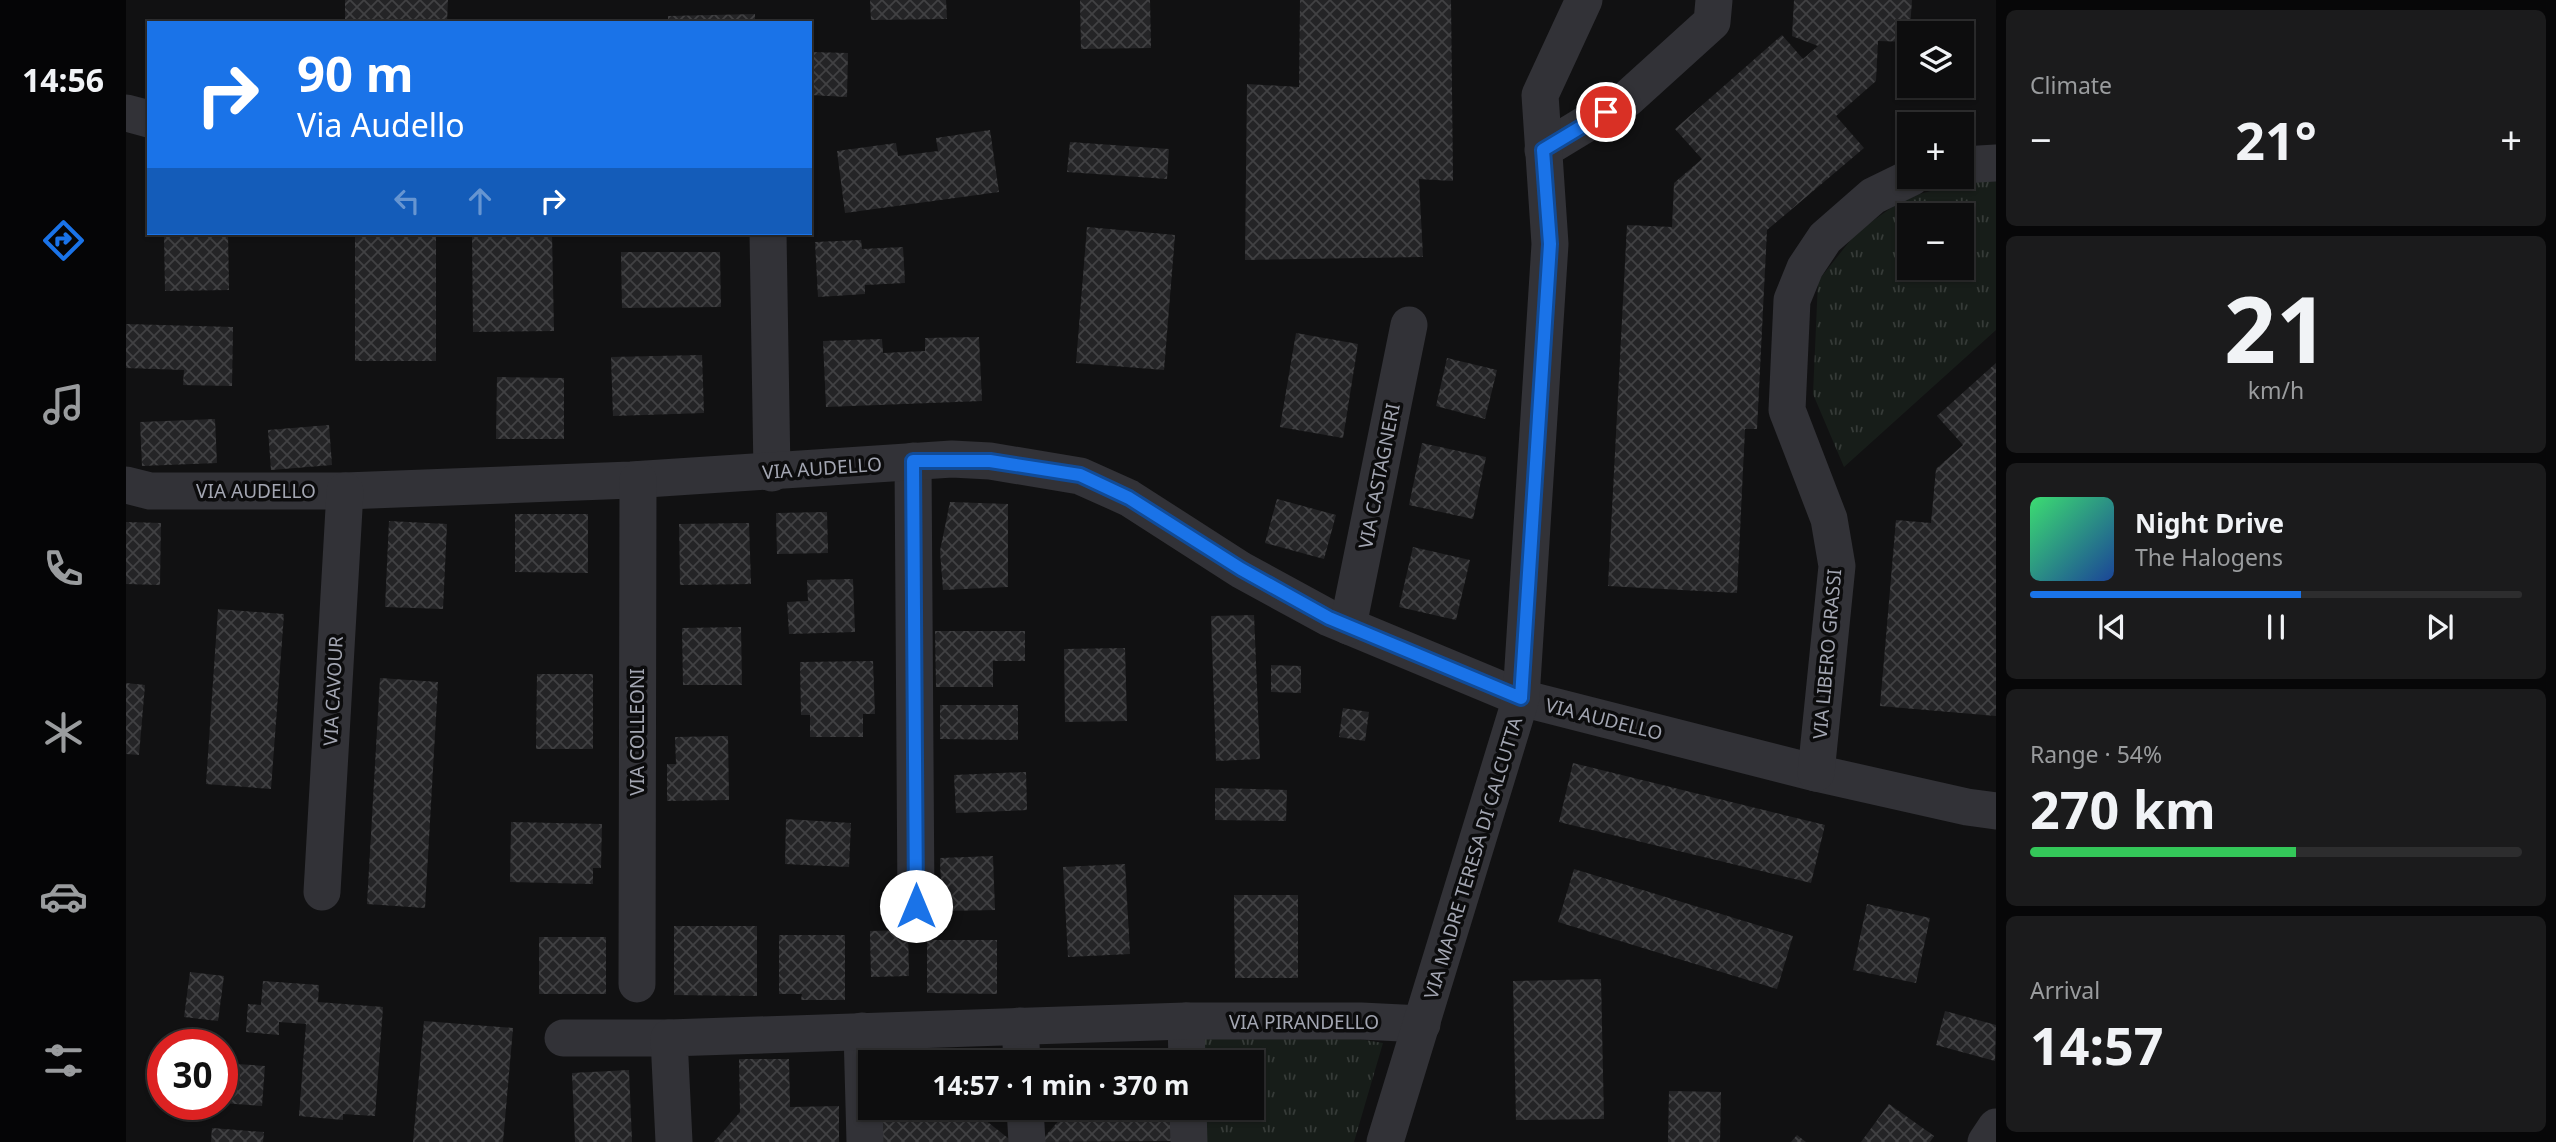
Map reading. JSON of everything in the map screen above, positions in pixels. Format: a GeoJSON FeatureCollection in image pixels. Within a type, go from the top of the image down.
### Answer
{"type":"FeatureCollection","features":[{"type":"Feature","properties":{"kind":"street","name":"VIA MADRE TERESA DI CALCUTTA"},"geometry":{"type":"LineString","coordinates":[[1385,1142],[1521,698],[1550,244],[1541,95],[1584,0]]}},
{"type":"Feature","properties":{"kind":"street"},"geometry":{"type":"LineString","coordinates":[[1543,150],[1627,99],[1712,22],[1714,0]]}},
{"type":"Feature","properties":{"kind":"street"},"geometry":{"type":"LineString","coordinates":[[126,113],[147,118]]}},
{"type":"Feature","properties":{"kind":"street"},"geometry":{"type":"LineString","coordinates":[[1974,164],[1996,163]]}},
{"type":"Feature","properties":{"kind":"street","name":"VIA LIBERO GRASSI"},"geometry":{"type":"LineString","coordinates":[[1816,774],[1837,566],[1829,519],[1787,410],[1792,300],[1805,268],[1825,238],[1873,196],[1897,184]]}},
{"type":"Feature","properties":{"kind":"street"},"geometry":{"type":"LineString","coordinates":[[768,235],[772,473]]}},
{"type":"Feature","properties":{"kind":"street","name":"VIA CASTAGNERI"},"geometry":{"type":"LineString","coordinates":[[1348,626],[1409,325]]}},
{"type":"Feature","properties":{"kind":"street"},"geometry":{"type":"LineString","coordinates":[[913,461],[916,906]]}},
{"type":"Feature","properties":{"kind":"street","name":"VIA AUDELLO"},"geometry":{"type":"LineString","coordinates":[[126,485],[150,491],[345,491],[772,473],[913,461],[990,461],[1080,475],[1129,498],[1241,569],[1348,626],[1521,698],[1816,774],[1996,811]]}},
{"type":"Feature","properties":{"kind":"street","name":"VIA COLLEONI"},"geometry":{"type":"LineString","coordinates":[[637,984],[638,480]]}},
{"type":"Feature","properties":{"kind":"street","name":"VIA CAVOUR"},"geometry":{"type":"LineString","coordinates":[[322,892],[345,491]]}},
{"type":"Feature","properties":{"kind":"street"},"geometry":{"type":"LineString","coordinates":[[1186,1021],[1187,1050]]}},
{"type":"Feature","properties":{"kind":"street","name":"VIA PIRANDELLO"},"geometry":{"type":"LineString","coordinates":[[563,1038],[669,1038],[1186,1021],[1361,1021],[1422,1024]]}},
{"type":"Feature","properties":{"kind":"street"},"geometry":{"type":"LineString","coordinates":[[1020,1026],[1021,1050]]}},
{"type":"Feature","properties":{"kind":"street"},"geometry":{"type":"LineString","coordinates":[[862,1031],[865,1142]]}},
{"type":"Feature","properties":{"kind":"street"},"geometry":{"type":"LineString","coordinates":[[669,1038],[674,1142]]}},
{"type":"Feature","properties":{"kind":"street"},"geometry":{"type":"LineString","coordinates":[[1026,1120],[1027,1142]]}},
{"type":"Feature","properties":{"kind":"street"},"geometry":{"type":"LineString","coordinates":[[1188,1120],[1189,1142]]}},
{"type":"Feature","properties":{"kind":"street"},"geometry":{"type":"LineString","coordinates":[[1986,1142],[1996,1127]]}},
{"type":"Feature","properties":{"kind":"green space"},"geometry":{"type":"Polygon","coordinates":[[[1996,181],[1996,330],[1844,467],[1813,394],[1818,281],[1857,232],[1897,204],[1897,280],[1974,280],[1974,203],[1898,203],[1905,198],[1938,189],[1974,189],[1974,182],[1996,181]]]}},
{"type":"Feature","properties":{"kind":"green space"},"geometry":{"type":"Polygon","coordinates":[[[1205,1036],[1341,1036],[1383,1043],[1354,1142],[1200,1142],[1201,1120],[1264,1120],[1264,1050],[1203,1050],[1205,1036]]]}},
{"type":"Feature","properties":{"kind":"building"},"geometry":{"type":"Polygon","coordinates":[[[345,0],[448,0],[447,21],[345,21],[345,0]]]}},
{"type":"Feature","properties":{"kind":"building"},"geometry":{"type":"Polygon","coordinates":[[[870,0],[946,0],[947,19],[871,20],[870,0]]]}},
{"type":"Feature","properties":{"kind":"building"},"geometry":{"type":"Polygon","coordinates":[[[1080,0],[1150,0],[1151,48],[1081,49],[1080,0]]]}},
{"type":"Feature","properties":{"kind":"building"},"geometry":{"type":"Polygon","coordinates":[[[1300,0],[1451,0],[1453,181],[1419,179],[1423,257],[1245,260],[1247,84],[1299,87],[1300,0]]]}},
{"type":"Feature","properties":{"kind":"building"},"geometry":{"type":"Polygon","coordinates":[[[1794,0],[1912,0],[1910,21],[1897,21],[1897,42],[1878,41],[1876,81],[1836,116],[1864,148],[1767,230],[1757,429],[1745,429],[1737,593],[1608,586],[1627,225],[1672,227],[1674,183],[1702,159],[1675,129],[1782,35],[1803,59],[1818,46],[1792,36],[1794,0]]]}},
{"type":"Feature","properties":{"kind":"building"},"geometry":{"type":"Polygon","coordinates":[[[755,14],[755,21],[668,21],[668,16],[755,14]]]}},
{"type":"Feature","properties":{"kind":"building"},"geometry":{"type":"Polygon","coordinates":[[[812,52],[848,53],[847,97],[812,95],[812,52]]]}},
{"type":"Feature","properties":{"kind":"building"},"geometry":{"type":"Polygon","coordinates":[[[990,130],[999,192],[845,213],[837,151],[896,143],[898,156],[938,151],[936,138],[990,130]]]}},
{"type":"Feature","properties":{"kind":"building"},"geometry":{"type":"Polygon","coordinates":[[[1070,142],[1169,149],[1167,179],[1067,172],[1070,142]]]}},
{"type":"Feature","properties":{"kind":"building"},"geometry":{"type":"Polygon","coordinates":[[[1087,227],[1175,235],[1164,370],[1076,363],[1087,227]]]}},
{"type":"Feature","properties":{"kind":"building"},"geometry":{"type":"Polygon","coordinates":[[[164,235],[228,235],[229,290],[165,291],[164,235]]]}},
{"type":"Feature","properties":{"kind":"building"},"geometry":{"type":"Polygon","coordinates":[[[472,235],[552,235],[554,331],[473,332],[472,235]]]}},
{"type":"Feature","properties":{"kind":"building"},"geometry":{"type":"Polygon","coordinates":[[[355,237],[436,237],[436,361],[355,361],[355,237]]]}},
{"type":"Feature","properties":{"kind":"building"},"geometry":{"type":"Polygon","coordinates":[[[861,240],[862,249],[903,247],[905,283],[865,285],[865,294],[818,297],[815,242],[861,240]]]}},
{"type":"Feature","properties":{"kind":"building"},"geometry":{"type":"Polygon","coordinates":[[[621,252],[720,252],[721,307],[622,308],[621,252]]]}},
{"type":"Feature","properties":{"kind":"building"},"geometry":{"type":"Polygon","coordinates":[[[126,324],[233,327],[232,386],[183,385],[184,370],[126,368],[126,324]]]}},
{"type":"Feature","properties":{"kind":"building"},"geometry":{"type":"Polygon","coordinates":[[[1296,333],[1358,344],[1343,438],[1280,427],[1296,333]]]}},
{"type":"Feature","properties":{"kind":"building"},"geometry":{"type":"Polygon","coordinates":[[[979,337],[982,401],[826,407],[823,341],[882,339],[883,353],[925,351],[925,338],[979,337]]]}},
{"type":"Feature","properties":{"kind":"building"},"geometry":{"type":"Polygon","coordinates":[[[702,355],[704,413],[613,416],[611,357],[702,355]]]}},
{"type":"Feature","properties":{"kind":"building"},"geometry":{"type":"Polygon","coordinates":[[[1447,358],[1497,370],[1485,419],[1436,406],[1447,358]]]}},
{"type":"Feature","properties":{"kind":"building"},"geometry":{"type":"Polygon","coordinates":[[[1996,363],[1996,716],[1880,706],[1896,520],[1931,523],[1936,469],[1963,445],[1937,416],[1996,363]]]}},
{"type":"Feature","properties":{"kind":"building"},"geometry":{"type":"Polygon","coordinates":[[[497,377],[564,378],[564,439],[496,439],[497,377]]]}},
{"type":"Feature","properties":{"kind":"building"},"geometry":{"type":"Polygon","coordinates":[[[215,419],[217,463],[142,466],[140,422],[215,419]]]}},
{"type":"Feature","properties":{"kind":"building"},"geometry":{"type":"Polygon","coordinates":[[[329,425],[332,465],[271,470],[268,430],[329,425]]]}},
{"type":"Feature","properties":{"kind":"building"},"geometry":{"type":"Polygon","coordinates":[[[1422,443],[1486,457],[1473,519],[1409,505],[1422,443]]]}},
{"type":"Feature","properties":{"kind":"building"},"geometry":{"type":"Polygon","coordinates":[[[1277,499],[1336,515],[1324,559],[1265,543],[1277,499]]]}},
{"type":"Feature","properties":{"kind":"building"},"geometry":{"type":"Polygon","coordinates":[[[950,502],[1008,504],[1008,587],[943,590],[940,551],[950,502]]]}},
{"type":"Feature","properties":{"kind":"building"},"geometry":{"type":"Polygon","coordinates":[[[827,512],[828,553],[777,554],[776,513],[827,512]]]}},
{"type":"Feature","properties":{"kind":"building"},"geometry":{"type":"Polygon","coordinates":[[[515,514],[588,514],[588,573],[515,572],[515,514]]]}},
{"type":"Feature","properties":{"kind":"building"},"geometry":{"type":"Polygon","coordinates":[[[389,521],[447,524],[443,609],[385,607],[389,521]]]}},
{"type":"Feature","properties":{"kind":"building"},"geometry":{"type":"Polygon","coordinates":[[[126,522],[161,523],[160,585],[126,584],[126,522]]]}},
{"type":"Feature","properties":{"kind":"building"},"geometry":{"type":"Polygon","coordinates":[[[749,523],[751,584],[680,585],[679,524],[749,523]]]}},
{"type":"Feature","properties":{"kind":"building"},"geometry":{"type":"Polygon","coordinates":[[[1413,547],[1470,560],[1456,620],[1399,607],[1413,547]]]}},
{"type":"Feature","properties":{"kind":"building"},"geometry":{"type":"Polygon","coordinates":[[[853,579],[855,632],[789,634],[787,602],[808,601],[807,580],[853,579]]]}},
{"type":"Feature","properties":{"kind":"building"},"geometry":{"type":"Polygon","coordinates":[[[218,609],[284,614],[271,789],[206,784],[218,609]]]}},
{"type":"Feature","properties":{"kind":"building"},"geometry":{"type":"Polygon","coordinates":[[[1254,615],[1260,759],[1216,761],[1211,616],[1254,615]]]}},
{"type":"Feature","properties":{"kind":"building"},"geometry":{"type":"Polygon","coordinates":[[[741,627],[742,685],[683,685],[682,628],[741,627]]]}},
{"type":"Feature","properties":{"kind":"building"},"geometry":{"type":"Polygon","coordinates":[[[935,631],[1025,631],[1025,661],[993,661],[993,687],[936,687],[935,631]]]}},
{"type":"Feature","properties":{"kind":"building"},"geometry":{"type":"Polygon","coordinates":[[[1125,648],[1127,721],[1065,722],[1064,649],[1125,648]]]}},
{"type":"Feature","properties":{"kind":"building"},"geometry":{"type":"Polygon","coordinates":[[[873,661],[875,714],[863,714],[863,737],[810,737],[810,715],[801,715],[800,662],[873,661]]]}},
{"type":"Feature","properties":{"kind":"building"},"geometry":{"type":"Polygon","coordinates":[[[1271,665],[1301,666],[1301,693],[1271,692],[1271,665]]]}},
{"type":"Feature","properties":{"kind":"building"},"geometry":{"type":"Polygon","coordinates":[[[537,674],[593,674],[593,749],[536,749],[537,674]]]}},
{"type":"Feature","properties":{"kind":"building"},"geometry":{"type":"Polygon","coordinates":[[[380,678],[438,682],[425,908],[367,904],[380,678]]]}},
{"type":"Feature","properties":{"kind":"building"},"geometry":{"type":"Polygon","coordinates":[[[126,683],[145,685],[139,755],[126,754],[126,683]]]}},
{"type":"Feature","properties":{"kind":"building"},"geometry":{"type":"Polygon","coordinates":[[[940,705],[1018,705],[1018,740],[940,739],[940,705]]]}},
{"type":"Feature","properties":{"kind":"building"},"geometry":{"type":"Polygon","coordinates":[[[1343,708],[1369,712],[1365,741],[1339,737],[1343,708]]]}},
{"type":"Feature","properties":{"kind":"building"},"geometry":{"type":"Polygon","coordinates":[[[728,736],[729,800],[667,801],[667,764],[676,764],[675,737],[728,736]]]}},
{"type":"Feature","properties":{"kind":"building"},"geometry":{"type":"Polygon","coordinates":[[[1573,763],[1825,825],[1811,883],[1559,822],[1573,763]]]}},
{"type":"Feature","properties":{"kind":"building"},"geometry":{"type":"Polygon","coordinates":[[[1026,772],[1027,810],[956,813],[954,775],[1026,772]]]}},
{"type":"Feature","properties":{"kind":"building"},"geometry":{"type":"Polygon","coordinates":[[[1215,788],[1287,790],[1286,821],[1215,820],[1215,788]]]}},
{"type":"Feature","properties":{"kind":"building"},"geometry":{"type":"Polygon","coordinates":[[[786,819],[851,823],[849,867],[785,864],[786,819]]]}},
{"type":"Feature","properties":{"kind":"building"},"geometry":{"type":"Polygon","coordinates":[[[511,822],[602,824],[601,868],[593,868],[593,884],[510,882],[511,822]]]}},
{"type":"Feature","properties":{"kind":"building"},"geometry":{"type":"Polygon","coordinates":[[[993,856],[995,910],[942,911],[940,858],[993,856]]]}},
{"type":"Feature","properties":{"kind":"building"},"geometry":{"type":"Polygon","coordinates":[[[1125,864],[1130,954],[1068,957],[1063,867],[1125,864]]]}},
{"type":"Feature","properties":{"kind":"building"},"geometry":{"type":"Polygon","coordinates":[[[1574,869],[1793,936],[1777,989],[1558,922],[1574,869]]]}},
{"type":"Feature","properties":{"kind":"building"},"geometry":{"type":"Polygon","coordinates":[[[1234,895],[1298,895],[1298,978],[1235,978],[1234,895]]]}},
{"type":"Feature","properties":{"kind":"building"},"geometry":{"type":"Polygon","coordinates":[[[1867,904],[1930,918],[1916,983],[1853,970],[1867,904]]]}},
{"type":"Feature","properties":{"kind":"building"},"geometry":{"type":"Polygon","coordinates":[[[674,926],[757,926],[757,996],[674,995],[674,926]]]}},
{"type":"Feature","properties":{"kind":"building"},"geometry":{"type":"Polygon","coordinates":[[[908,930],[909,976],[871,977],[870,931],[908,930]]]}},
{"type":"Feature","properties":{"kind":"building"},"geometry":{"type":"Polygon","coordinates":[[[779,935],[845,935],[845,1000],[801,1000],[802,994],[779,994],[779,935]]]}},
{"type":"Feature","properties":{"kind":"building"},"geometry":{"type":"Polygon","coordinates":[[[539,937],[606,937],[606,994],[539,994],[539,937]]]}},
{"type":"Feature","properties":{"kind":"building"},"geometry":{"type":"Polygon","coordinates":[[[927,940],[997,940],[997,994],[927,993],[927,940]]]}},
{"type":"Feature","properties":{"kind":"building"},"geometry":{"type":"Polygon","coordinates":[[[190,972],[224,976],[218,1021],[184,1017],[190,972]]]}},
{"type":"Feature","properties":{"kind":"building"},"geometry":{"type":"Polygon","coordinates":[[[1601,979],[1604,1119],[1516,1120],[1513,981],[1601,979]]]}},
{"type":"Feature","properties":{"kind":"building"},"geometry":{"type":"Polygon","coordinates":[[[263,981],[319,985],[318,1002],[383,1007],[375,1116],[343,1114],[343,1120],[299,1116],[306,1024],[279,1022],[279,1035],[246,1032],[248,1004],[261,1005],[263,981]]]}},
{"type":"Feature","properties":{"kind":"building"},"geometry":{"type":"Polygon","coordinates":[[[1945,1011],[1996,1025],[1995,1061],[1936,1045],[1945,1011]]]}},
{"type":"Feature","properties":{"kind":"building"},"geometry":{"type":"Polygon","coordinates":[[[424,1021],[513,1028],[503,1142],[413,1142],[424,1021]]]}},
{"type":"Feature","properties":{"kind":"building"},"geometry":{"type":"Polygon","coordinates":[[[739,1059],[789,1059],[790,1107],[839,1106],[839,1142],[714,1142],[740,1112],[739,1059]]]}},
{"type":"Feature","properties":{"kind":"building"},"geometry":{"type":"Polygon","coordinates":[[[238,1064],[265,1066],[262,1106],[238,1104],[238,1064]]]}},
{"type":"Feature","properties":{"kind":"building"},"geometry":{"type":"Polygon","coordinates":[[[629,1070],[632,1142],[575,1142],[572,1073],[629,1070]]]}},
{"type":"Feature","properties":{"kind":"building"},"geometry":{"type":"Polygon","coordinates":[[[1669,1091],[1721,1092],[1720,1142],[1668,1142],[1669,1091]]]}},
{"type":"Feature","properties":{"kind":"building"},"geometry":{"type":"Polygon","coordinates":[[[1889,1104],[1934,1136],[1930,1142],[1861,1142],[1889,1104]]]}},
{"type":"Feature","properties":{"kind":"building"},"geometry":{"type":"Polygon","coordinates":[[[876,1120],[985,1120],[1013,1142],[877,1142],[876,1120]]]}},
{"type":"Feature","properties":{"kind":"building"},"geometry":{"type":"Polygon","coordinates":[[[1059,1120],[1171,1120],[1172,1141],[1040,1142],[1059,1120]]]}},
{"type":"Feature","properties":{"kind":"building"},"geometry":{"type":"Polygon","coordinates":[[[212,1128],[264,1132],[263,1142],[211,1142],[212,1128]]]}},
{"type":"Feature","properties":{"kind":"building"},"geometry":{"type":"Polygon","coordinates":[[[1797,1135],[1806,1142],[1791,1142],[1797,1135]]]}},
{"type":"Feature","properties":{"kind":"route"},"geometry":{"type":"LineString","coordinates":[[916,906],[913,461],[990,461],[1080,475],[1129,498],[1241,569],[1329,618],[1521,698],[1550,244],[1543,150],[1606,112]]}}]}
